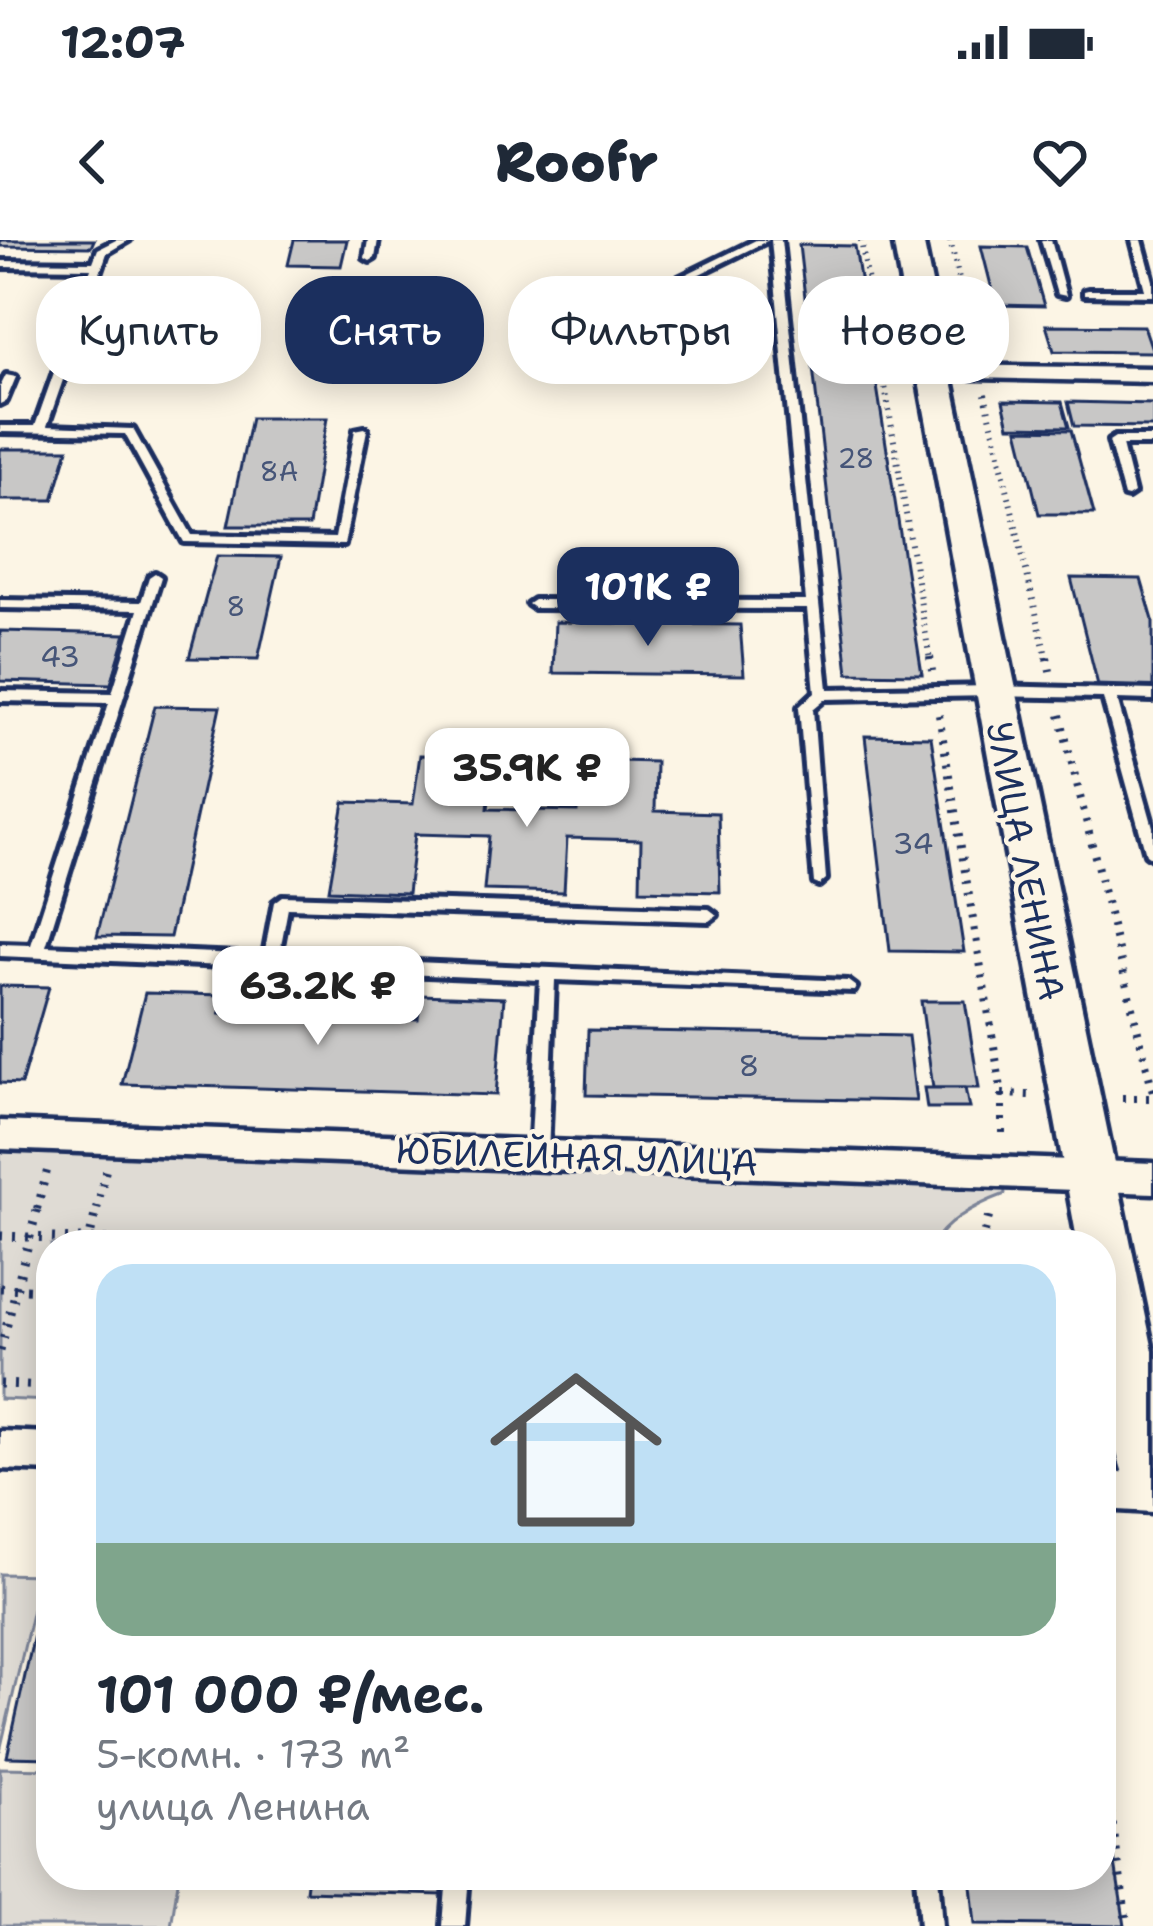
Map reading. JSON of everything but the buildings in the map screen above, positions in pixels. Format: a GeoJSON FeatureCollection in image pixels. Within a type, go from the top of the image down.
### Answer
{"type":"FeatureCollection","features":[{"type":"Feature","properties":{"kind":"street","name":"УЛИЦА ЛЕНИНА"},"geometry":{"type":"LineString","coordinates":[[908,240],[916,276]]}},
{"type":"Feature","properties":{"kind":"street"},"geometry":{"type":"LineString","coordinates":[[1009,373],[1153,375]]}},
{"type":"Feature","properties":{"kind":"street","name":"УЛИЦА ЛЕНИНА"},"geometry":{"type":"LineString","coordinates":[[938,384],[993,691],[1103,1230]]}},
{"type":"Feature","properties":{"kind":"street","name":"ЮБИЛЕЙНАЯ УЛИЦА"},"geometry":{"type":"LineString","coordinates":[[0,1136],[1153,1178]]}},
{"type":"Feature","properties":{"kind":"street","name":"УЛИЦА ЛЕНИНА"},"geometry":{"type":"LineString","coordinates":[[1116,1296],[1153,1480]]}},
{"type":"Feature","properties":{"kind":"street"},"geometry":{"type":"LineString","coordinates":[[0,1450],[36,1451]]}},
{"type":"Feature","properties":{"kind":"street"},"geometry":{"type":"LineString","coordinates":[[1116,1491],[1153,1493]]}},
{"type":"Feature","properties":{"kind":"lane"},"geometry":{"type":"LineString","coordinates":[[40,429],[102,251],[124,240]]}},
{"type":"Feature","properties":{"kind":"lane"},"geometry":{"type":"LineString","coordinates":[[370,258],[373,240]]}},
{"type":"Feature","properties":{"kind":"lane"},"geometry":{"type":"LineString","coordinates":[[689,276],[764,240]]}},
{"type":"Feature","properties":{"kind":"lane"},"geometry":{"type":"LineString","coordinates":[[776,240],[823,694]]}},
{"type":"Feature","properties":{"kind":"lane"},"geometry":{"type":"LineString","coordinates":[[1046,240],[1062,294]]}},
{"type":"Feature","properties":{"kind":"lane"},"geometry":{"type":"LineString","coordinates":[[1088,293],[1150,293],[1137,240]]}},
{"type":"Feature","properties":{"kind":"lane"},"geometry":{"type":"LineString","coordinates":[[0,264],[97,265]]}},
{"type":"Feature","properties":{"kind":"lane"},"geometry":{"type":"LineString","coordinates":[[0,401],[10,377]]}},
{"type":"Feature","properties":{"kind":"lane"},"geometry":{"type":"LineString","coordinates":[[0,429],[129,431],[188,539],[340,542],[361,430]]}},
{"type":"Feature","properties":{"kind":"lane"},"geometry":{"type":"LineString","coordinates":[[1128,493],[1114,441],[1153,441]]}},
{"type":"Feature","properties":{"kind":"lane"},"geometry":{"type":"LineString","coordinates":[[37,951],[155,577]]}},
{"type":"Feature","properties":{"kind":"lane"},"geometry":{"type":"LineString","coordinates":[[0,604],[146,606]]}},
{"type":"Feature","properties":{"kind":"lane"},"geometry":{"type":"LineString","coordinates":[[534,604],[813,605]]}},
{"type":"Feature","properties":{"kind":"lane"},"geometry":{"type":"LineString","coordinates":[[819,879],[806,706],[823,694],[1153,695]]}},
{"type":"Feature","properties":{"kind":"lane"},"geometry":{"type":"LineString","coordinates":[[1108,694],[1153,854]]}},
{"type":"Feature","properties":{"kind":"lane"},"geometry":{"type":"LineString","coordinates":[[0,696],[117,698]]}},
{"type":"Feature","properties":{"kind":"lane"},"geometry":{"type":"LineString","coordinates":[[271,958],[282,902],[709,915]]}},
{"type":"Feature","properties":{"kind":"lane"},"geometry":{"type":"LineString","coordinates":[[0,950],[271,958],[848,987]]}},
{"type":"Feature","properties":{"kind":"lane"},"geometry":{"type":"LineString","coordinates":[[539,1155],[548,972]]}},
{"type":"Feature","properties":{"kind":"lane"},"geometry":{"type":"LineString","coordinates":[[454,1926],[457,1890]]}},
{"type":"Feature","properties":{"kind":"lane"},"geometry":{"type":"LineString","coordinates":[[928,1890],[931,1926]]}},
{"type":"Feature","properties":{"kind":"path"},"geometry":{"type":"LineString","coordinates":[[861,240],[1002,1094],[1153,1098]]}},
{"type":"Feature","properties":{"kind":"path"},"geometry":{"type":"LineString","coordinates":[[0,1351],[50,1157]]}},
{"type":"Feature","properties":{"kind":"path"},"geometry":{"type":"LineString","coordinates":[[92,1230],[109,1158]]}},
{"type":"Feature","properties":{"kind":"path"},"geometry":{"type":"LineString","coordinates":[[0,1236],[36,1238]]}},
{"type":"Feature","properties":{"kind":"path"},"geometry":{"type":"LineString","coordinates":[[0,1288],[36,1290]]}},
{"type":"Feature","properties":{"kind":"path"},"geometry":{"type":"LineString","coordinates":[[0,1384],[36,1385]]}},
{"type":"Feature","properties":{"kind":"path"},"geometry":{"type":"LineString","coordinates":[[1116,1851],[1127,1926]]}},
{"type":"Feature","properties":{"kind":"shaded area"},"geometry":{"type":"Polygon","coordinates":[[[0,1148],[1003,1178],[1005,1194],[974,1208],[944,1230],[36,1230],[36,1400],[0,1399],[0,1148]]]}},
{"type":"Feature","properties":{"kind":"shaded area"},"geometry":{"type":"Polygon","coordinates":[[[0,1574],[36,1575],[36,1596],[0,1751],[0,1574]]]}},
{"type":"Feature","properties":{"kind":"shaded area"},"geometry":{"type":"Polygon","coordinates":[[[0,1768],[36,1769],[36,1890],[177,1890],[171,1926],[0,1926],[0,1768]]]}}]}
